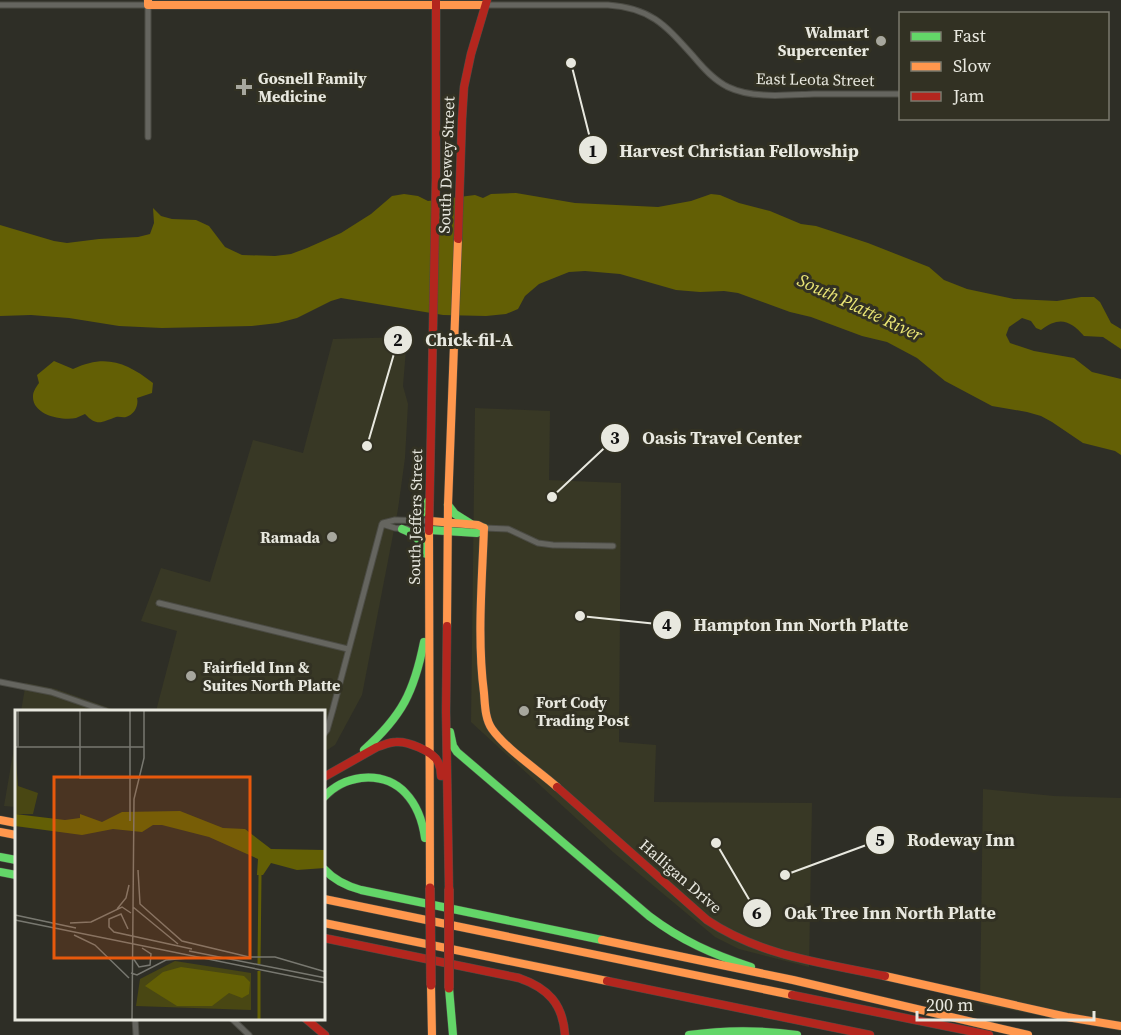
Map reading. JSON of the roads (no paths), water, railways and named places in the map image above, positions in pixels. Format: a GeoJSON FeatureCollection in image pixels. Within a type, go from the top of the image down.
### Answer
{"type":"FeatureCollection","features":[{"type":"Feature","properties":{"kind":"main road","name":"South Jeffers Street"},"geometry":{"type":"LineString","coordinates":[[432,1035],[428,563],[436,177],[436,2]]}},
{"type":"Feature","properties":{"kind":"main road","name":"East Leota Street"},"geometry":{"type":"LineString","coordinates":[[148,3],[486,2]]}},
{"type":"Feature","properties":{"kind":"main road","name":"South Dewey Street"},"geometry":{"type":"LineString","coordinates":[[455,334],[464,86],[470,54],[486,2]]}},
{"type":"Feature","properties":{"kind":"main road","name":"South Jeffers Street"},"geometry":{"type":"LineString","coordinates":[[451,1035],[446,711],[448,505],[455,334]]}},
{"type":"Feature","properties":{"kind":"main road"},"geometry":{"type":"LineString","coordinates":[[412,520],[421,515],[424,510],[430,488]]}},
{"type":"Feature","properties":{"kind":"main road"},"geometry":{"type":"LineString","coordinates":[[448,505],[455,514],[471,524]]}},
{"type":"Feature","properties":{"kind":"main road"},"geometry":{"type":"LineString","coordinates":[[430,526],[477,533],[484,528],[471,524],[448,527]]}},
{"type":"Feature","properties":{"kind":"main road","name":"Halligan Drive"},"geometry":{"type":"LineString","coordinates":[[484,528],[482,679],[486,713],[491,727],[504,742],[707,920],[748,944],[774,952],[1121,1026]]}},
{"type":"Feature","properties":{"kind":"main road"},"geometry":{"type":"LineString","coordinates":[[402,529],[418,537],[425,549],[428,563]]}},
{"type":"Feature","properties":{"kind":"main road"},"geometry":{"type":"LineString","coordinates":[[326,775],[375,741],[402,710],[416,680],[429,616]]}},
{"type":"Feature","properties":{"kind":"main road"},"geometry":{"type":"LineString","coordinates":[[446,711],[452,742],[457,752],[649,916],[672,933],[715,954],[793,980]]}},
{"type":"Feature","properties":{"kind":"main road"},"geometry":{"type":"LineString","coordinates":[[326,775],[372,750],[393,742],[408,743],[429,752],[440,762],[443,812],[448,832]]}},
{"type":"Feature","properties":{"kind":"main road"},"geometry":{"type":"LineString","coordinates":[[326,795],[340,784],[370,777],[387,780],[401,788],[415,804],[420,814],[424,829],[430,888]]}},
{"type":"Feature","properties":{"kind":"main road"},"geometry":{"type":"LineString","coordinates":[[0,820],[15,823]]}},
{"type":"Feature","properties":{"kind":"main road"},"geometry":{"type":"LineString","coordinates":[[0,832],[15,835]]}},
{"type":"Feature","properties":{"kind":"main road"},"geometry":{"type":"LineString","coordinates":[[0,857],[15,860]]}},
{"type":"Feature","properties":{"kind":"main road"},"geometry":{"type":"LineString","coordinates":[[326,871],[334,879],[361,891],[793,980],[1028,1035]]}},
{"type":"Feature","properties":{"kind":"main road"},"geometry":{"type":"LineString","coordinates":[[0,872],[15,875]]}},
{"type":"Feature","properties":{"kind":"main road"},"geometry":{"type":"LineString","coordinates":[[326,899],[989,1035]]}},
{"type":"Feature","properties":{"kind":"main road"},"geometry":{"type":"LineString","coordinates":[[326,923],[870,1035]]}},
{"type":"Feature","properties":{"kind":"main road"},"geometry":{"type":"LineString","coordinates":[[326,938],[519,978],[535,984],[545,991],[558,1009],[563,1018],[565,1035]]}},
{"type":"Feature","properties":{"kind":"main road"},"geometry":{"type":"LineString","coordinates":[[307,1020],[324,1035]]}},
{"type":"Feature","properties":{"kind":"main road"},"geometry":{"type":"LineString","coordinates":[[689,1035],[736,1030],[759,1030],[797,1035]]}},
{"type":"Feature","properties":{"kind":"street","name":"East Leota Street"},"geometry":{"type":"LineString","coordinates":[[486,2],[619,6],[636,9],[661,22],[713,77],[745,93],[899,94]]}},
{"type":"Feature","properties":{"kind":"street"},"geometry":{"type":"LineString","coordinates":[[0,5],[148,3],[148,137]]}},
{"type":"Feature","properties":{"kind":"street"},"geometry":{"type":"LineString","coordinates":[[382,524],[395,520],[412,520],[430,526]]}},
{"type":"Feature","properties":{"kind":"street"},"geometry":{"type":"LineString","coordinates":[[382,524],[402,529],[430,526]]}},
{"type":"Feature","properties":{"kind":"street","name":"South Jeffers Street"},"geometry":{"type":"LineString","coordinates":[[326,731],[382,524]]}},
{"type":"Feature","properties":{"kind":"street"},"geometry":{"type":"LineString","coordinates":[[484,528],[508,529],[538,543],[552,545],[613,546]]}},
{"type":"Feature","properties":{"kind":"street"},"geometry":{"type":"LineString","coordinates":[[159,603],[348,649]]}},
{"type":"Feature","properties":{"kind":"street"},"geometry":{"type":"LineString","coordinates":[[0,682],[51,692],[103,710]]}},
{"type":"Feature","properties":{"kind":"street"},"geometry":{"type":"LineString","coordinates":[[135,1020],[136,1035]]}},
{"type":"Feature","properties":{"kind":"street"},"geometry":{"type":"LineString","coordinates":[[233,1020],[249,1035]]}},
{"type":"Feature","properties":{"kind":"water","name":"South Platte River"},"geometry":{"type":"Polygon","coordinates":[[[516,193],[575,203],[658,207],[691,201],[711,194],[720,195],[801,224],[816,226],[868,243],[929,267],[944,280],[967,289],[1014,299],[1057,301],[1094,297],[1100,302],[1111,323],[1121,329],[1121,349],[1103,337],[1084,336],[1074,326],[1064,322],[1053,323],[1041,330],[1036,328],[1031,321],[1022,318],[1009,327],[1006,335],[1010,343],[1034,351],[1074,358],[1092,372],[1121,379],[1121,455],[1115,451],[1083,443],[1041,416],[992,406],[945,381],[917,358],[887,342],[862,336],[738,293],[676,290],[620,274],[569,272],[539,284],[525,296],[518,309],[506,314],[486,316],[443,315],[341,298],[297,318],[252,326],[162,328],[119,326],[31,315],[0,316],[0,225],[67,243],[138,237],[150,234],[154,223],[153,208],[161,216],[196,220],[209,226],[225,247],[242,255],[275,256],[291,254],[341,233],[371,214],[392,196],[404,194],[418,196],[428,201],[475,195],[483,198],[491,194],[516,193]]]}},
{"type":"Feature","properties":{"kind":"water"},"geometry":{"type":"Polygon","coordinates":[[[54,361],[73,369],[95,362],[115,362],[134,370],[153,383],[152,393],[137,398],[135,410],[126,417],[117,417],[103,422],[93,421],[85,414],[70,419],[49,415],[37,408],[33,394],[39,383],[37,375],[54,361]]]}},
{"type":"Feature","properties":{"kind":"place","name":"Walmart Supercenter"},"geometry":{"type":"Point","coordinates":[881,41]}},
{"type":"Feature","properties":{"kind":"place","name":"Harvest Christian Fellowship"},"geometry":{"type":"Point","coordinates":[571,63]}},
{"type":"Feature","properties":{"kind":"place","name":"Gosnell Family Medicine"},"geometry":{"type":"Point","coordinates":[244,87]}},
{"type":"Feature","properties":{"kind":"place","name":"Chick-fil-A"},"geometry":{"type":"Point","coordinates":[367,446]}},
{"type":"Feature","properties":{"kind":"place","name":"Oasis Travel Center"},"geometry":{"type":"Point","coordinates":[552,497]}},
{"type":"Feature","properties":{"kind":"place","name":"Ramada"},"geometry":{"type":"Point","coordinates":[332,537]}},
{"type":"Feature","properties":{"kind":"place","name":"Hampton Inn North Platte"},"geometry":{"type":"Point","coordinates":[580,616]}},
{"type":"Feature","properties":{"kind":"place","name":"Fairfield Inn & Suites North Platte"},"geometry":{"type":"Point","coordinates":[191,676]}},
{"type":"Feature","properties":{"kind":"place","name":"Fort Cody Trading Post"},"geometry":{"type":"Point","coordinates":[524,711]}},
{"type":"Feature","properties":{"kind":"place","name":"Oak Tree Inn North Platte"},"geometry":{"type":"Point","coordinates":[716,843]}},
{"type":"Feature","properties":{"kind":"place","name":"Rodeway Inn"},"geometry":{"type":"Point","coordinates":[785,875]}}]}
